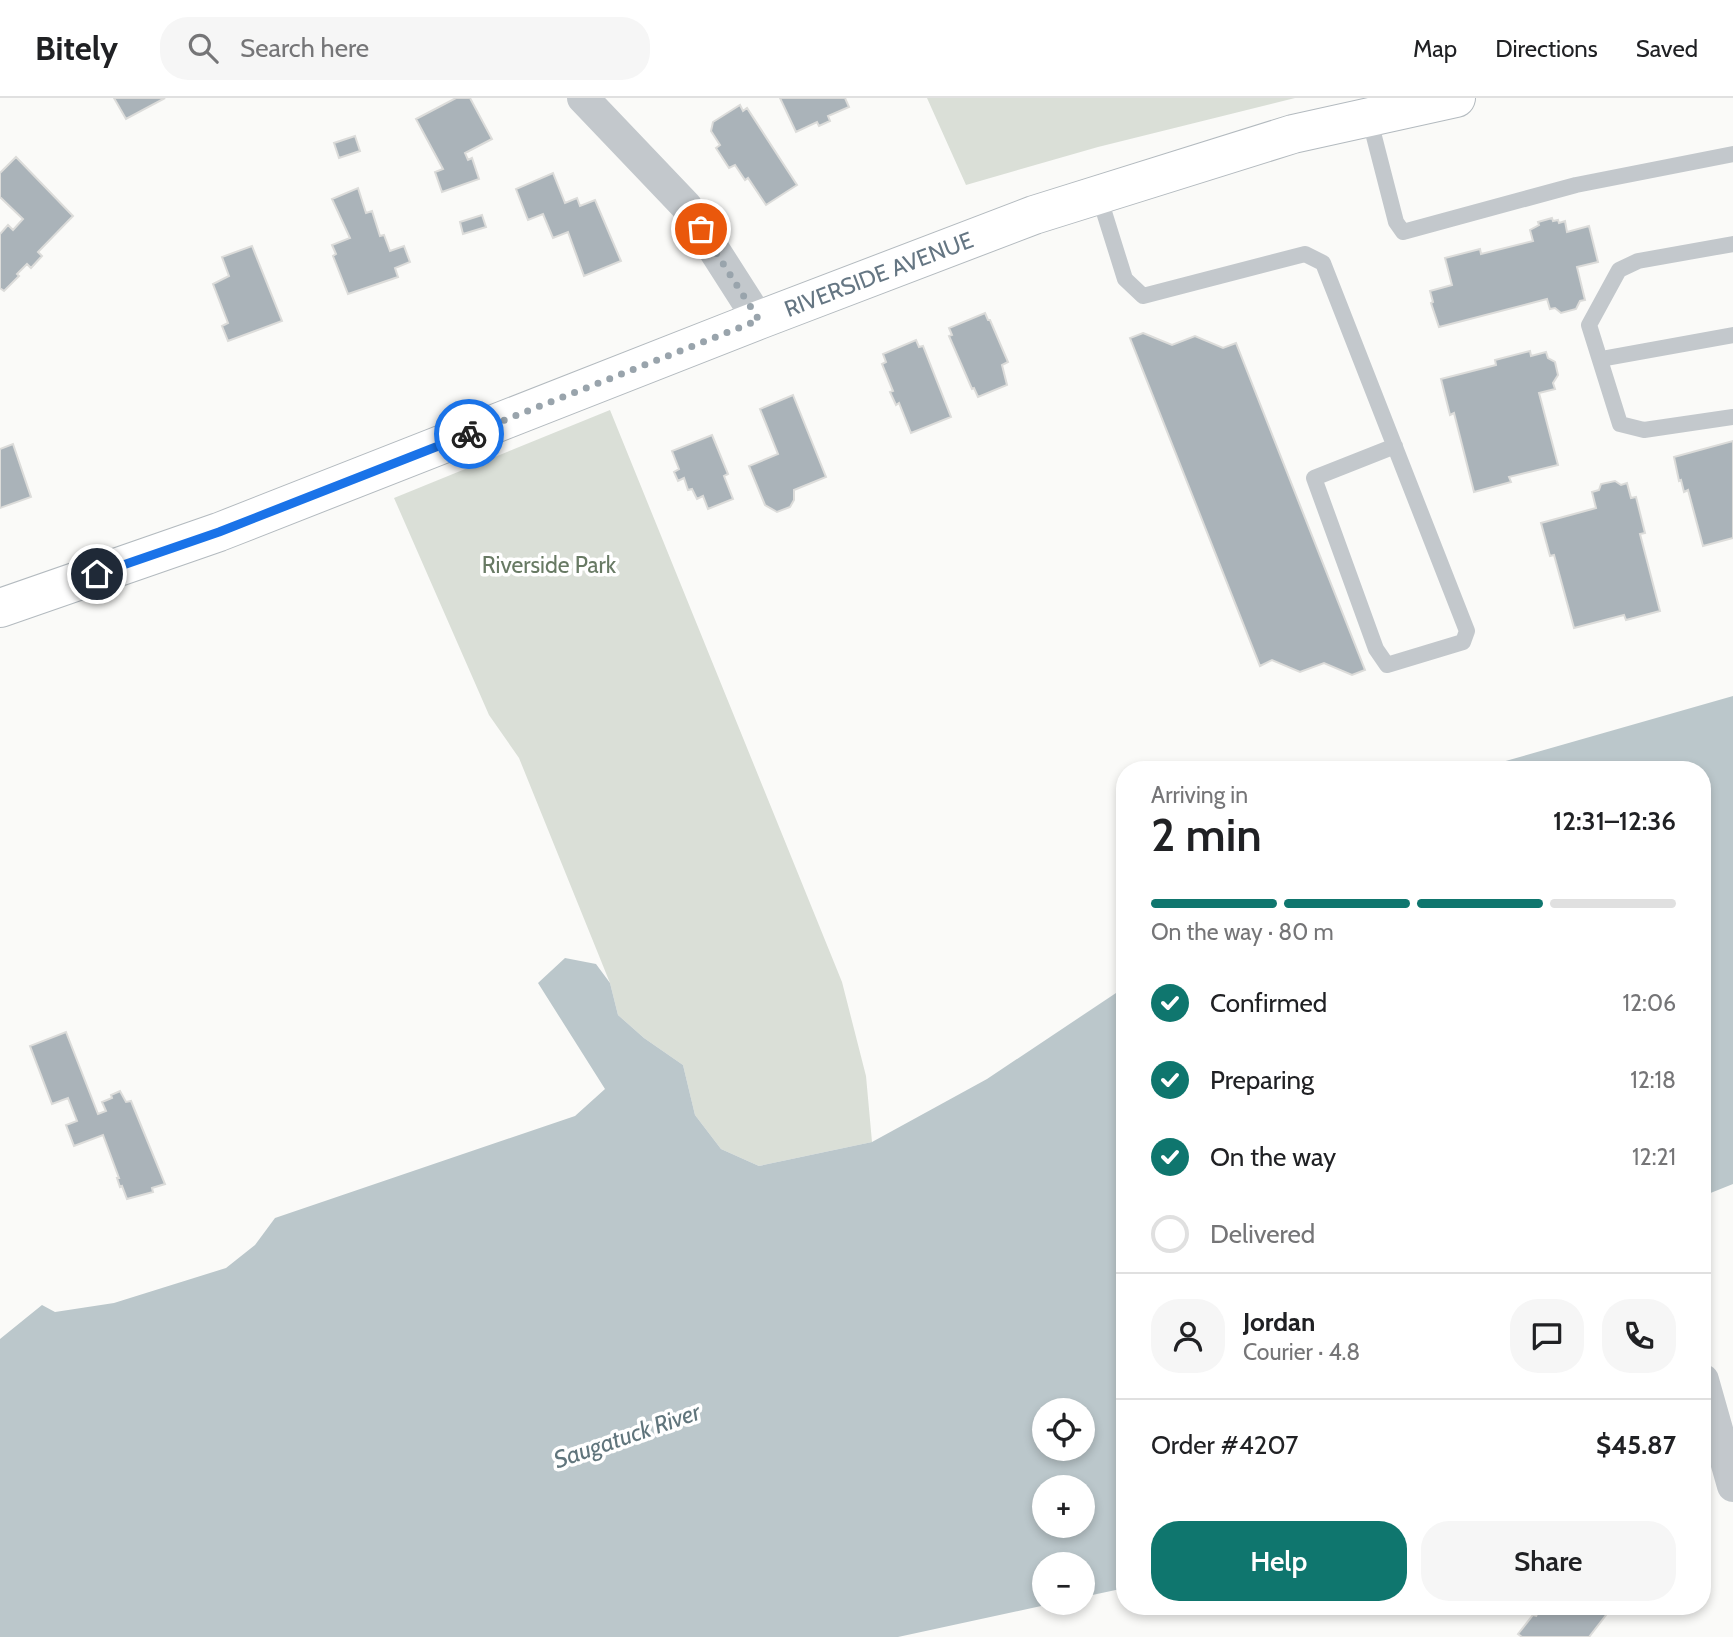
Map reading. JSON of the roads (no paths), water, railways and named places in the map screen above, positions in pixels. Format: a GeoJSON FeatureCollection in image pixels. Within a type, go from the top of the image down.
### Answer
{"type":"FeatureCollection","features":[{"type":"Feature","properties":{"kind":"main road","name":"RIVERSIDE AVENUE"},"geometry":{"type":"LineString","coordinates":[[0,608],[219,532],[1034,215],[1293,134],[1456,98]]}},
{"type":"Feature","properties":{"kind":"street"},"geometry":{"type":"LineString","coordinates":[[583,98],[686,206],[759,320]]}},
{"type":"Feature","properties":{"kind":"street"},"geometry":{"type":"LineString","coordinates":[[1711,1408],[1733,1486]]}},
{"type":"Feature","properties":{"kind":"lane"},"geometry":{"type":"LineString","coordinates":[[1369,117],[1396,222],[1403,232],[1576,185],[1733,154]]}},
{"type":"Feature","properties":{"kind":"lane"},"geometry":{"type":"LineString","coordinates":[[1099,196],[1125,279],[1143,296],[1305,254],[1323,263],[1395,446],[1467,631],[1463,642],[1387,665],[1376,649],[1314,478],[1395,446]]}},
{"type":"Feature","properties":{"kind":"lane"},"geometry":{"type":"LineString","coordinates":[[1733,244],[1638,261],[1619,270],[1589,325],[1620,424],[1644,430],[1733,417]]}},
{"type":"Feature","properties":{"kind":"lane"},"geometry":{"type":"LineString","coordinates":[[1601,359],[1733,335]]}},
{"type":"Feature","properties":{"kind":"water"},"geometry":{"type":"Polygon","coordinates":[[[1733,696],[1733,1184],[1711,1193],[1711,761],[1506,761],[1733,696]]]}},
{"type":"Feature","properties":{"kind":"water","name":"Saugatuck River"},"geometry":{"type":"Polygon","coordinates":[[[565,958],[596,964],[610,983],[618,1015],[644,1038],[683,1065],[695,1115],[721,1149],[759,1166],[872,1142],[987,1079],[1116,993],[1116,1590],[1095,1594],[1095,1552],[1032,1552],[1032,1608],[898,1637],[0,1637],[0,1339],[42,1305],[55,1312],[114,1303],[226,1268],[255,1245],[275,1218],[575,1116],[605,1089],[538,983],[565,958]]]}},
{"type":"Feature","properties":{"kind":"park label","name":"Riverside Park"},"geometry":{"type":"Point","coordinates":[549,565]}}]}
